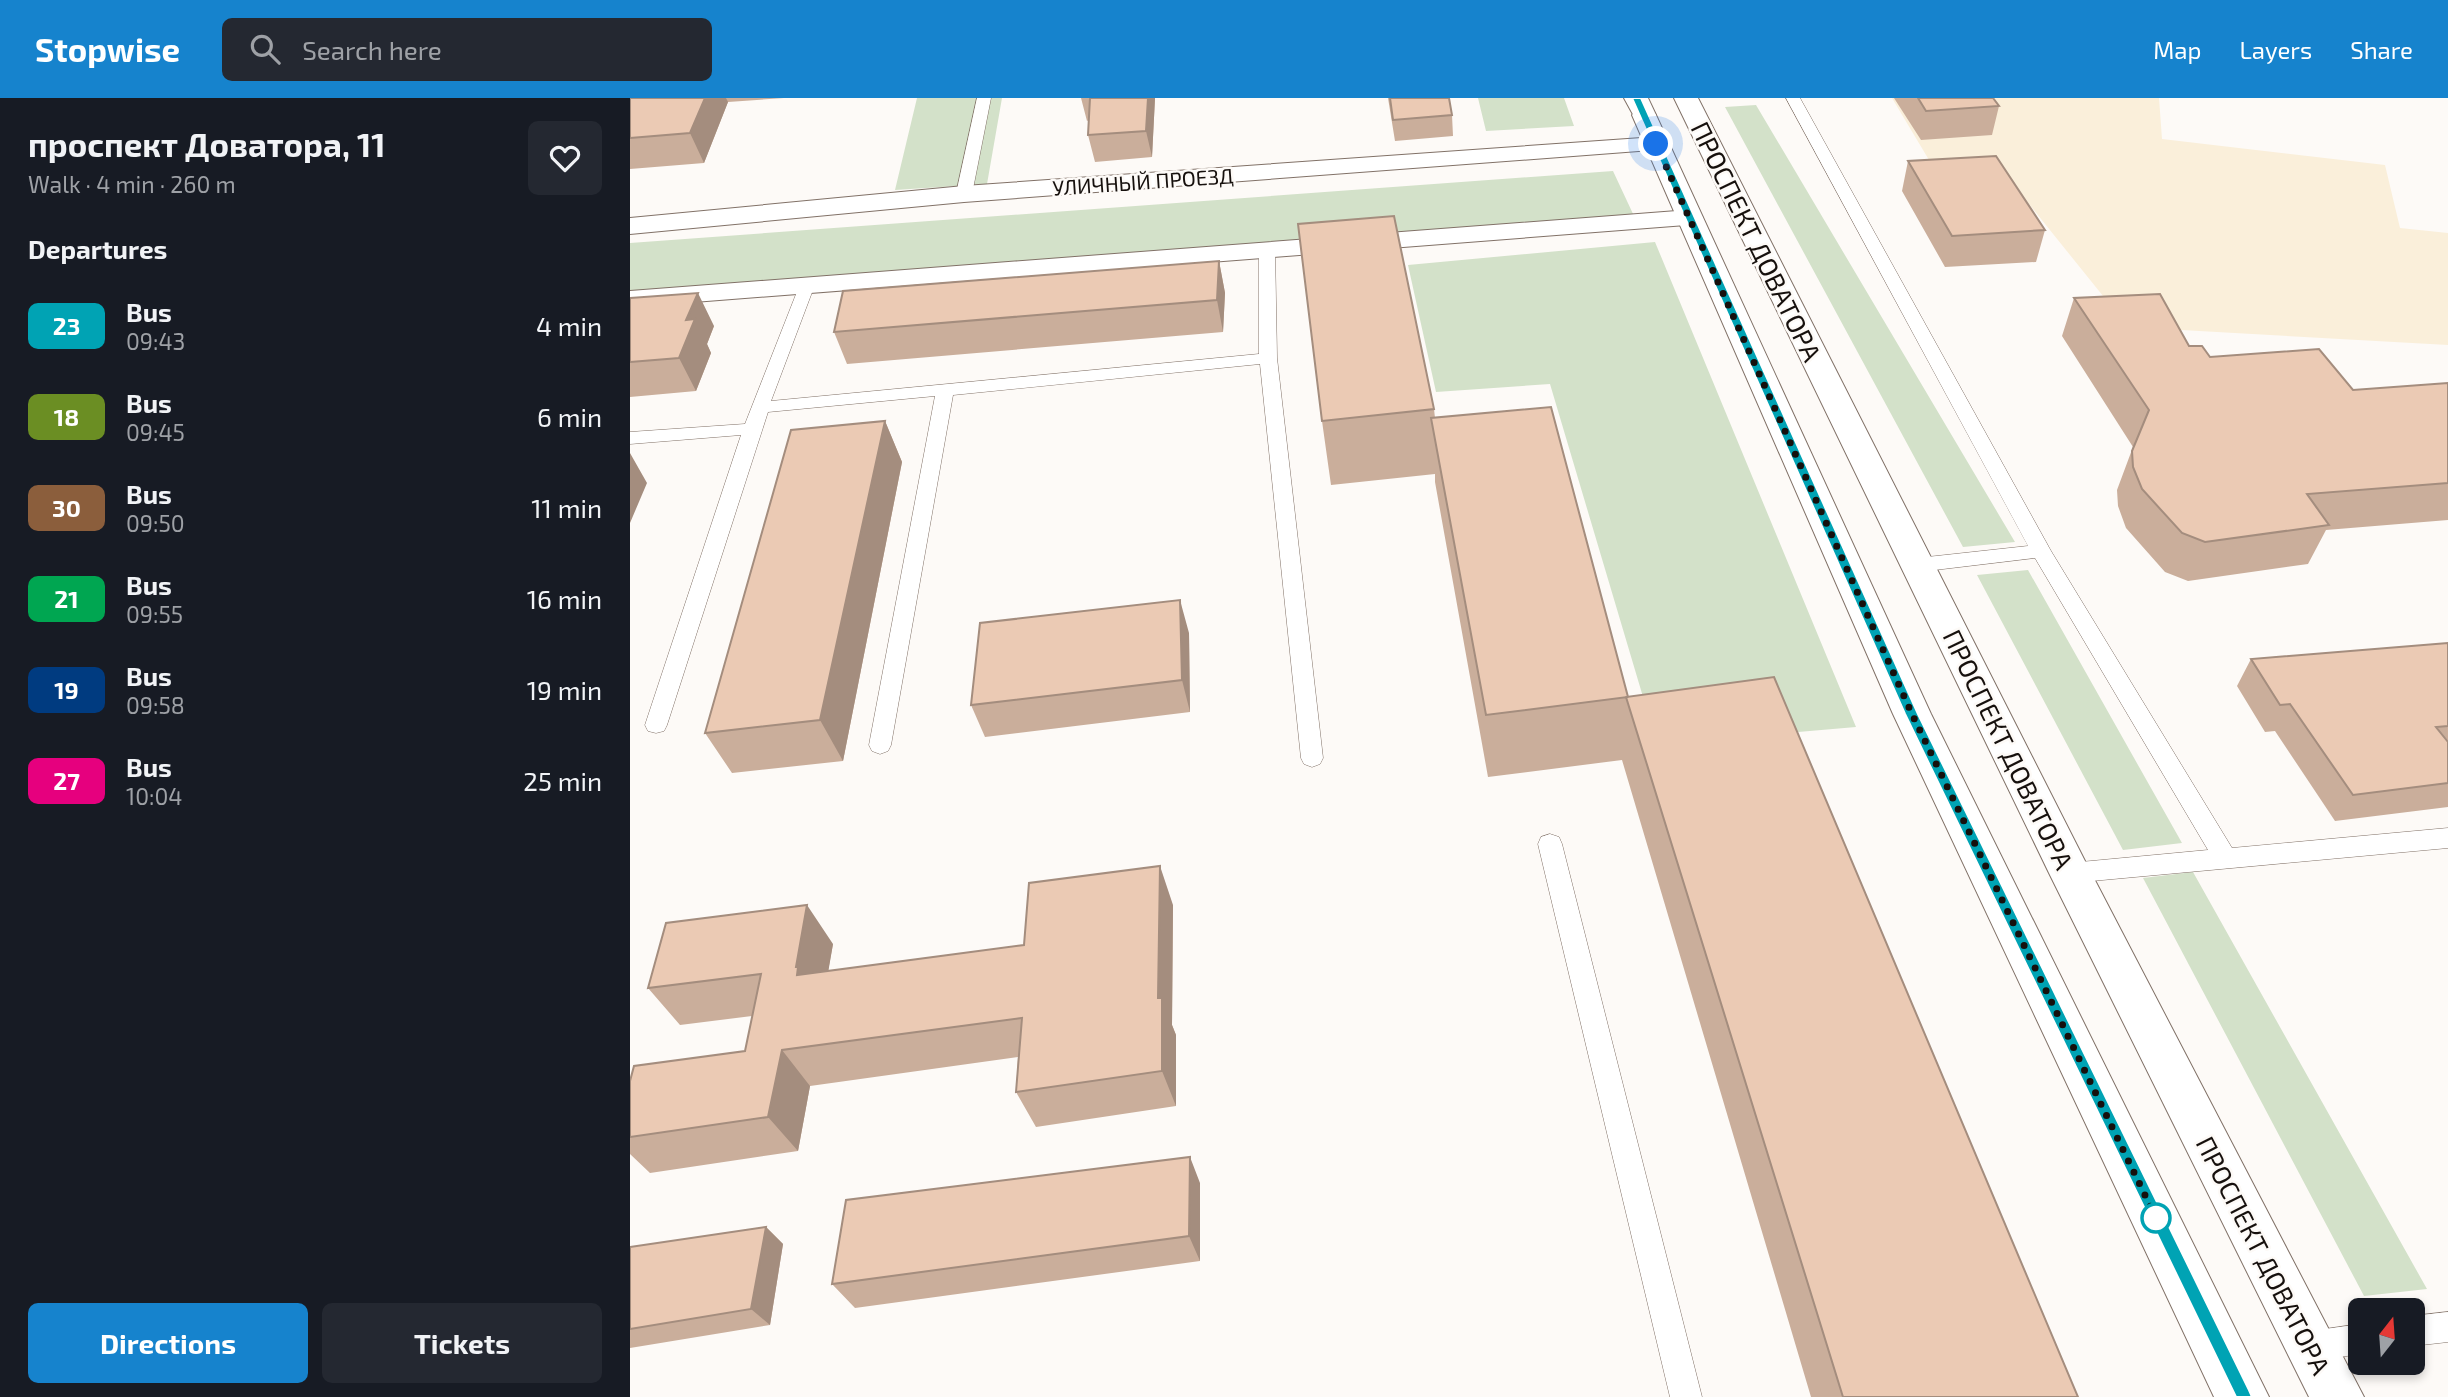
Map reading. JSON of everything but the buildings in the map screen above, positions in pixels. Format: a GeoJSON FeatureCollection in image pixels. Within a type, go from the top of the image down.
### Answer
{"type":"FeatureCollection","features":[{"type":"Feature","properties":{"kind":"main road","name":"ПРОСПЕКТ ДОВАТОРА"},"geometry":{"type":"LineString","coordinates":[[1686,98],[2070,873],[2337,1397]]}},
{"type":"Feature","properties":{"kind":"main road","name":"УЛИЧНЫЙ ПРОЕЗД"},"geometry":{"type":"LineString","coordinates":[[630,226],[964,194],[1645,119]]}},
{"type":"Feature","properties":{"kind":"main road","name":"ПРОСПЕКТ ДОВАТОРА"},"geometry":{"type":"LineString","coordinates":[[1645,119],[1912,714],[2242,1397]]}},
{"type":"Feature","properties":{"kind":"main road"},"geometry":{"type":"LineString","coordinates":[[630,299],[1267,248],[1690,218]]}},
{"type":"Feature","properties":{"kind":"lane"},"geometry":{"type":"LineString","coordinates":[[964,194],[985,98]]}},
{"type":"Feature","properties":{"kind":"lane"},"geometry":{"type":"LineString","coordinates":[[1793,98],[2041,551],[2226,859]]}},
{"type":"Feature","properties":{"kind":"lane"},"geometry":{"type":"LineString","coordinates":[[1267,248],[1268,358],[1312,758]]}},
{"type":"Feature","properties":{"kind":"lane"},"geometry":{"type":"LineString","coordinates":[[656,725],[760,407],[806,287]]}},
{"type":"Feature","properties":{"kind":"lane"},"geometry":{"type":"LineString","coordinates":[[760,407],[1268,358]]}},
{"type":"Feature","properties":{"kind":"lane"},"geometry":{"type":"LineString","coordinates":[[880,746],[945,390]]}},
{"type":"Feature","properties":{"kind":"lane"},"geometry":{"type":"LineString","coordinates":[[630,438],[753,429]]}},
{"type":"Feature","properties":{"kind":"lane"},"geometry":{"type":"LineString","coordinates":[[1918,565],[2041,551]]}},
{"type":"Feature","properties":{"kind":"lane"},"geometry":{"type":"LineString","coordinates":[[2070,873],[2448,838]]}},
{"type":"Feature","properties":{"kind":"lane"},"geometry":{"type":"LineString","coordinates":[[1550,844],[1686,1397]]}},
{"type":"Feature","properties":{"kind":"lane"},"geometry":{"type":"LineString","coordinates":[[2426,1330],[2448,1327]]}},
{"type":"Feature","properties":{"kind":"lane"},"geometry":{"type":"LineString","coordinates":[[2311,1346],[2348,1341]]}},
{"type":"Feature","properties":{"kind":"shaded area"},"geometry":{"type":"Polygon","coordinates":[[[1892,98],[2159,98],[2162,139],[2385,165],[2400,228],[2448,233],[2448,345],[2128,327],[2012,183],[1929,160],[1892,98]]]}},
{"type":"Feature","properties":{"kind":"green space"},"geometry":{"type":"Polygon","coordinates":[[[917,98],[1002,98],[987,184],[895,190],[917,98]]]}},
{"type":"Feature","properties":{"kind":"green space"},"geometry":{"type":"Polygon","coordinates":[[[1478,98],[1564,98],[1574,126],[1486,131],[1478,98]]]}},
{"type":"Feature","properties":{"kind":"green space"},"geometry":{"type":"Polygon","coordinates":[[[1756,105],[2015,542],[1963,547],[1725,107],[1756,105]]]}},
{"type":"Feature","properties":{"kind":"green space"},"geometry":{"type":"Polygon","coordinates":[[[1613,171],[1634,216],[630,294],[630,243],[1613,171]]]}},
{"type":"Feature","properties":{"kind":"green space"},"geometry":{"type":"Polygon","coordinates":[[[1655,242],[1856,727],[1657,744],[1550,384],[1436,392],[1408,265],[1655,242]]]}},
{"type":"Feature","properties":{"kind":"green space"},"geometry":{"type":"Polygon","coordinates":[[[2028,570],[2182,843],[2123,850],[1977,575],[2028,570]]]}},
{"type":"Feature","properties":{"kind":"green space"},"geometry":{"type":"Polygon","coordinates":[[[2193,872],[2427,1289],[2364,1296],[2143,878],[2193,872]]]}},
{"type":"Feature","properties":{"kind":"bus line","name":"23"},"geometry":{"type":"LineString","coordinates":[[1636,98],[1912,714],[2242,1397]]}},
{"type":"Feature","properties":{"kind":"route"},"geometry":{"type":"LineString","coordinates":[[1656,144],[1912,714],[2160,1226],[2156,1218]]}}]}
